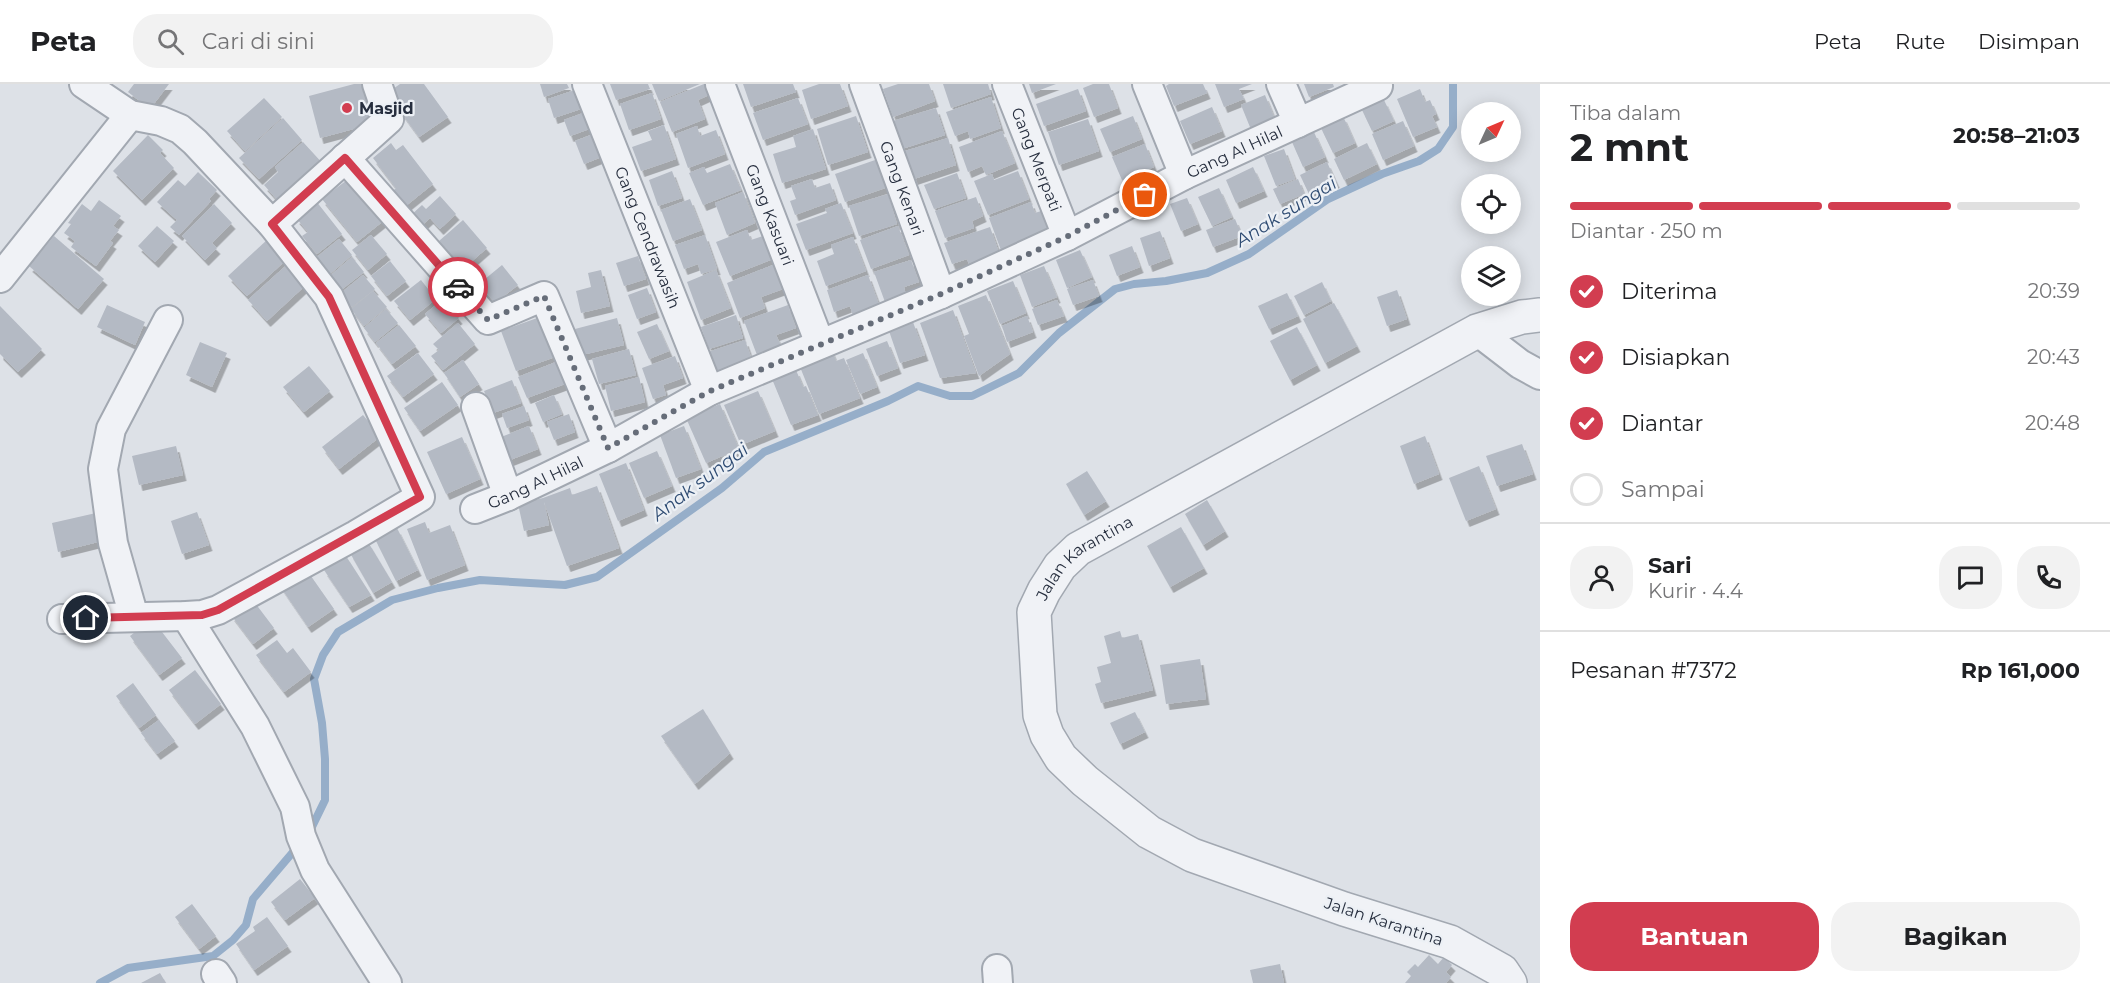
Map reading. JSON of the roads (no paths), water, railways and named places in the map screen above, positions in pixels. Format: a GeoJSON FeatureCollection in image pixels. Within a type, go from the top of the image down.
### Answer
{"type":"FeatureCollection","features":[{"type":"Feature","properties":{"kind":"street"},"geometry":{"type":"LineString","coordinates":[[62,619],[186,616],[202,615],[218,610],[420,497],[329,297],[272,224],[180,129],[161,121],[130,115],[84,84]]}},
{"type":"Feature","properties":{"kind":"street"},"geometry":{"type":"LineString","coordinates":[[272,224],[389,118],[377,84]]}},
{"type":"Feature","properties":{"kind":"street","name":"Gang Cendrawasih"},"geometry":{"type":"LineString","coordinates":[[587,84],[710,391]]}},
{"type":"Feature","properties":{"kind":"street","name":"Gang Kasuari"},"geometry":{"type":"LineString","coordinates":[[720,84],[820,344]]}},
{"type":"Feature","properties":{"kind":"street","name":"Gang Kenari"},"geometry":{"type":"LineString","coordinates":[[864,84],[941,294]]}},
{"type":"Feature","properties":{"kind":"street","name":"Gang Merpati"},"geometry":{"type":"LineString","coordinates":[[1007,84],[1068,236]]}},
{"type":"Feature","properties":{"kind":"street"},"geometry":{"type":"LineString","coordinates":[[1147,84],[1184,175]]}},
{"type":"Feature","properties":{"kind":"street"},"geometry":{"type":"LineString","coordinates":[[1281,84],[1298,123]]}},
{"type":"Feature","properties":{"kind":"street","name":"Gang Al Hilal"},"geometry":{"type":"LineString","coordinates":[[475,509],[508,496],[608,448],[710,391],[941,294],[1068,236],[1184,175],[1378,87]]}},
{"type":"Feature","properties":{"kind":"street"},"geometry":{"type":"LineString","coordinates":[[0,278],[130,115]]}},
{"type":"Feature","properties":{"kind":"street"},"geometry":{"type":"LineString","coordinates":[[345,158],[488,320],[544,296],[608,448]]}},
{"type":"Feature","properties":{"kind":"street","name":"Jalan Karantina"},"geometry":{"type":"LineString","coordinates":[[1510,983],[1502,971],[1450,942],[1344,909],[1192,855],[1149,832],[1061,758],[1047,735],[1040,715],[1034,612],[1060,566],[1078,549],[1477,330],[1522,317],[1540,315]]}},
{"type":"Feature","properties":{"kind":"street"},"geometry":{"type":"LineString","coordinates":[[134,617],[113,543],[103,469],[111,429],[168,320]]}},
{"type":"Feature","properties":{"kind":"street"},"geometry":{"type":"LineString","coordinates":[[1477,330],[1520,364],[1540,375]]}},
{"type":"Feature","properties":{"kind":"street"},"geometry":{"type":"LineString","coordinates":[[476,407],[508,496]]}},
{"type":"Feature","properties":{"kind":"street"},"geometry":{"type":"LineString","coordinates":[[186,616],[255,726],[295,807],[303,842],[315,870],[387,983]]}},
{"type":"Feature","properties":{"kind":"waterway","name":"Anak sungai"},"geometry":{"type":"LineString","coordinates":[[309,833],[325,800],[322,723],[314,679],[323,655],[338,632],[392,600],[438,588],[480,580],[565,585],[597,577],[722,488],[764,452],[888,401],[918,386],[950,396],[972,396],[1019,373],[1059,333],[1115,289],[1207,273],[1249,254],[1328,199],[1382,174],[1419,161],[1438,149],[1453,127],[1453,84]]}},
{"type":"Feature","properties":{"kind":"waterway","name":"Anak sungai"},"geometry":{"type":"LineString","coordinates":[[100,983],[128,968],[213,956],[233,940],[246,925],[253,899],[299,845]]}},
{"type":"Feature","properties":{"kind":"place","name":"Masjid"},"geometry":{"type":"Point","coordinates":[347,108]}}]}
